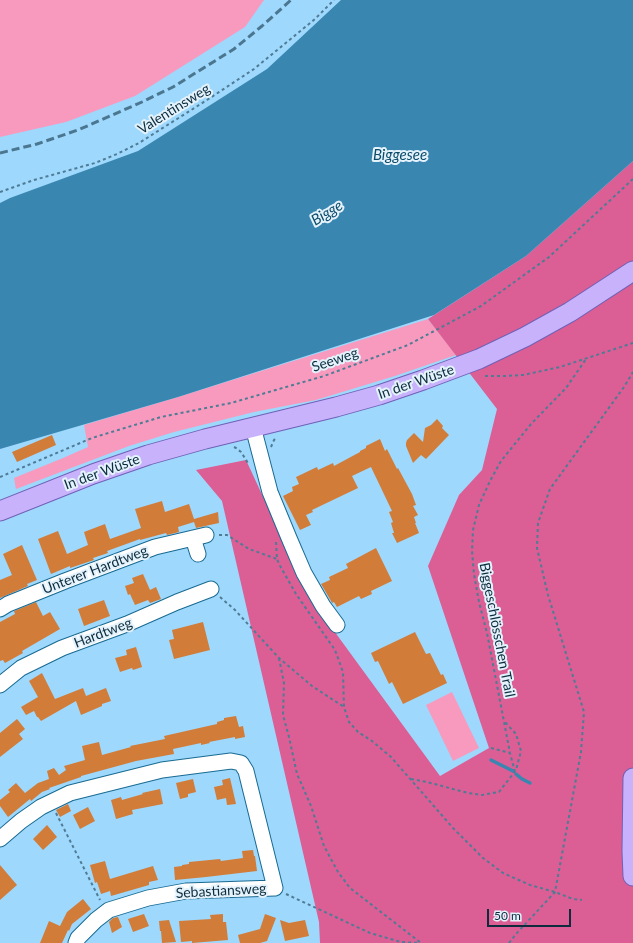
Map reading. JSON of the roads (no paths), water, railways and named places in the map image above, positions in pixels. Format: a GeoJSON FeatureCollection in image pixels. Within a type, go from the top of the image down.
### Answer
{"type":"FeatureCollection","features":[{"type":"Feature","properties":{"kind":"main road","name":"In der Wüste"},"geometry":{"type":"LineString","coordinates":[[0,511],[93,474],[148,455],[379,395],[479,359],[525,337],[570,312],[633,271]]}},
{"type":"Feature","properties":{"kind":"main road"},"geometry":{"type":"LineString","coordinates":[[633,778],[633,876]]}},
{"type":"Feature","properties":{"kind":"street"},"geometry":{"type":"LineString","coordinates":[[253,427],[270,492],[289,538],[304,573],[323,606],[337,625]]}},
{"type":"Feature","properties":{"kind":"street","name":"Unterer Hardtweg"},"geometry":{"type":"LineString","coordinates":[[0,609],[8,604],[65,581],[148,550],[200,537],[198,554]]}},
{"type":"Feature","properties":{"kind":"street","name":"Hardtweg"},"geometry":{"type":"LineString","coordinates":[[0,685],[20,668],[62,648],[128,624],[177,602],[211,589]]}},
{"type":"Feature","properties":{"kind":"street","name":"Sebastiansweg"},"geometry":{"type":"LineString","coordinates":[[0,839],[21,821],[41,808],[70,793],[162,770],[231,761],[241,762],[246,771],[276,888],[186,891],[148,898],[109,910],[91,924],[78,938],[76,943]]}},
{"type":"Feature","properties":{"kind":"water","name":"Biggesee"},"geometry":{"type":"Polygon","coordinates":[[[341,0],[633,0],[633,161],[526,256],[434,315],[178,397],[0,449],[0,203],[138,151],[267,69],[341,0]]]}},
{"type":"Feature","properties":{"kind":"waterway"},"geometry":{"type":"LineString","coordinates":[[491,760],[513,771]]}},
{"type":"Feature","properties":{"kind":"waterway"},"geometry":{"type":"LineString","coordinates":[[516,774],[530,783]]}},
{"type":"Feature","properties":{"kind":"railway"},"geometry":{"type":"LineString","coordinates":[[0,153],[37,144],[78,130],[173,87],[234,49],[291,0]]}},
{"type":"Feature","properties":{"kind":"water label","name":"Bigge"},"geometry":{"type":"Point","coordinates":[327,213]}}]}
